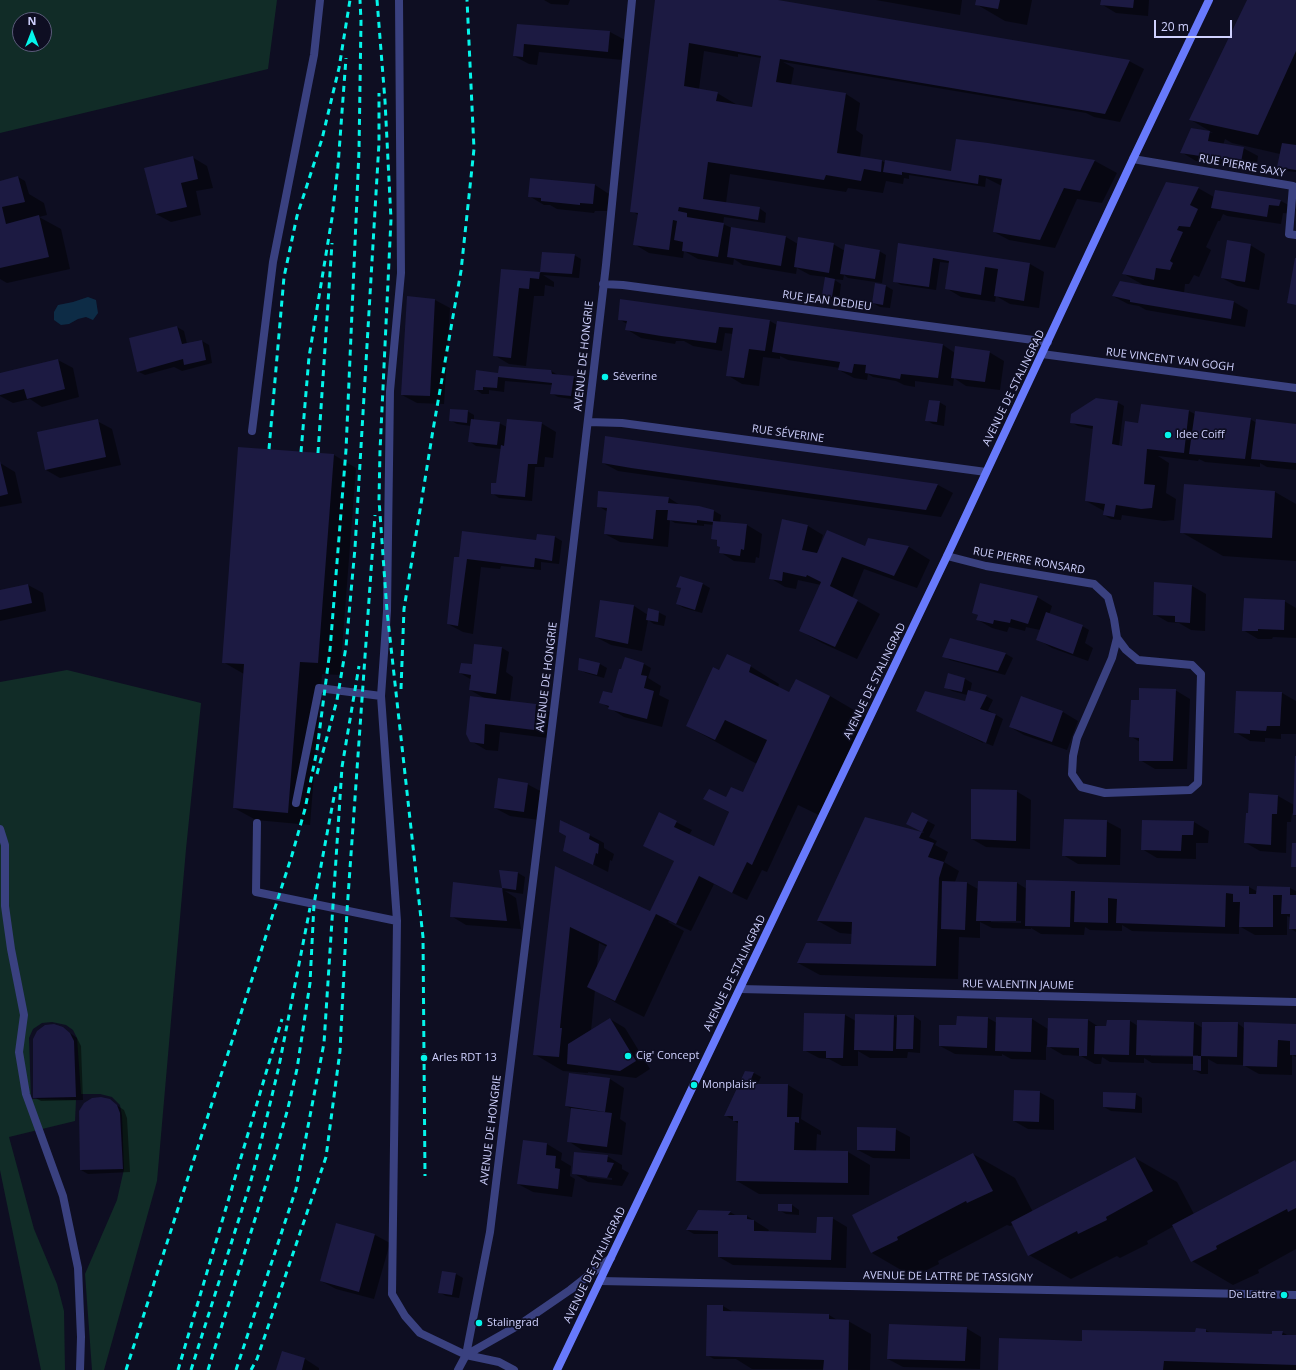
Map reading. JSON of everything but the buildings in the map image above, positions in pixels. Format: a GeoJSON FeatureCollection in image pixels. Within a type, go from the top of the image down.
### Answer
{"type":"FeatureCollection","features":[{"type":"Feature","properties":{"kind":"main road","name":"AVENUE DE STALINGRAD"},"geometry":{"type":"LineString","coordinates":[[557,1370],[947,556],[1133,159],[1210,0]]}},
{"type":"Feature","properties":{"kind":"street"},"geometry":{"type":"LineString","coordinates":[[252,431],[274,262],[314,55],[320,0]]}},
{"type":"Feature","properties":{"kind":"street"},"geometry":{"type":"LineString","coordinates":[[399,0],[401,272],[390,391],[387,612],[381,696],[397,920],[392,1294],[405,1316],[420,1333],[466,1355],[499,1362],[514,1370]]}},
{"type":"Feature","properties":{"kind":"street","name":"AVENUE DE HONGRIE"},"geometry":{"type":"LineString","coordinates":[[458,1370],[466,1355],[490,1232],[588,422],[606,265],[632,0]]}},
{"type":"Feature","properties":{"kind":"street","name":"RUE PIERRE SAXY"},"geometry":{"type":"LineString","coordinates":[[1133,159],[1293,186],[1289,234],[1296,235]]}},
{"type":"Feature","properties":{"kind":"street","name":"RUE JEAN DEDIEU"},"geometry":{"type":"LineString","coordinates":[[603,284],[631,286],[1048,342]]}},
{"type":"Feature","properties":{"kind":"street","name":"RUE VINCENT VAN GOGH"},"geometry":{"type":"LineString","coordinates":[[1042,354],[1296,388]]}},
{"type":"Feature","properties":{"kind":"street","name":"RUE SÉVERINE"},"geometry":{"type":"LineString","coordinates":[[588,422],[622,423],[986,472]]}},
{"type":"Feature","properties":{"kind":"street","name":"RUE PIERRE RONSARD"},"geometry":{"type":"LineString","coordinates":[[947,556],[986,566],[1094,584],[1108,597],[1117,638],[1112,658],[1078,738],[1073,756],[1072,774],[1081,787],[1105,793],[1190,790],[1198,783],[1201,674],[1192,665],[1138,660],[1126,650],[1117,638]]}},
{"type":"Feature","properties":{"kind":"street"},"geometry":{"type":"LineString","coordinates":[[296,803],[319,688],[381,696]]}},
{"type":"Feature","properties":{"kind":"street"},"geometry":{"type":"LineString","coordinates":[[257,823],[256,892],[397,920]]}},
{"type":"Feature","properties":{"kind":"street"},"geometry":{"type":"LineString","coordinates":[[0,829],[5,845],[5,906],[10,949],[24,1015],[19,1052],[26,1094],[63,1196],[78,1268],[81,1337],[80,1370]]}},
{"type":"Feature","properties":{"kind":"street","name":"RUE VALENTIN JAUME"},"geometry":{"type":"LineString","coordinates":[[740,989],[1296,1002]]}},
{"type":"Feature","properties":{"kind":"street"},"geometry":{"type":"LineString","coordinates":[[466,1355],[518,1325],[570,1290],[612,1257]]}},
{"type":"Feature","properties":{"kind":"street","name":"AVENUE DE LATTRE DE TASSIGNY"},"geometry":{"type":"LineString","coordinates":[[600,1281],[1296,1295]]}},
{"type":"Feature","properties":{"kind":"green space"},"geometry":{"type":"Polygon","coordinates":[[[0,0],[277,0],[268,69],[0,133],[0,0]]]}},
{"type":"Feature","properties":{"kind":"green space"},"geometry":{"type":"Polygon","coordinates":[[[67,670],[201,703],[186,849],[157,1181],[104,1370],[92,1370],[85,1274],[117,1200],[124,1169],[122,1116],[120,1105],[112,1097],[100,1094],[81,1094],[77,1038],[73,1030],[66,1025],[52,1022],[42,1023],[33,1029],[29,1038],[31,1099],[76,1100],[75,1121],[9,1137],[34,1229],[57,1284],[64,1311],[65,1370],[41,1370],[0,1170],[0,682],[67,670]]]}},
{"type":"Feature","properties":{"kind":"water"},"geometry":{"type":"Polygon","coordinates":[[[88,297],[96,300],[98,313],[93,320],[86,317],[69,324],[61,325],[54,320],[54,312],[58,305],[88,297]]]}},
{"type":"Feature","properties":{"kind":"railway"},"geometry":{"type":"LineString","coordinates":[[269,449],[284,277],[297,216],[322,139],[339,68],[350,0]]}},
{"type":"Feature","properties":{"kind":"railway"},"geometry":{"type":"LineString","coordinates":[[126,1370],[292,855],[305,809],[317,750],[330,650],[346,450],[359,151],[360,0]]}},
{"type":"Feature","properties":{"kind":"railway"},"geometry":{"type":"LineString","coordinates":[[377,0],[385,101],[391,219],[379,500],[387,611],[423,937],[425,1176]]}},
{"type":"Feature","properties":{"kind":"railway"},"geometry":{"type":"LineString","coordinates":[[401,689],[404,609],[461,271],[474,149],[467,0]]}},
{"type":"Feature","properties":{"kind":"railway"},"geometry":{"type":"LineString","coordinates":[[301,452],[309,357],[332,218],[338,166],[346,58]]}},
{"type":"Feature","properties":{"kind":"railway"},"geometry":{"type":"LineString","coordinates":[[317,774],[337,700],[346,647],[355,548],[379,143],[379,93]]}},
{"type":"Feature","properties":{"kind":"railway"},"geometry":{"type":"LineString","coordinates":[[318,453],[332,243]]}},
{"type":"Feature","properties":{"kind":"railway"},"geometry":{"type":"LineString","coordinates":[[251,1370],[257,1359],[326,1157],[340,1051],[347,911],[375,515]]}},
{"type":"Feature","properties":{"kind":"railway"},"geometry":{"type":"LineString","coordinates":[[236,1370],[296,1189],[324,1043],[342,767],[359,666]]}},
{"type":"Feature","properties":{"kind":"railway"},"geometry":{"type":"LineString","coordinates":[[208,1370],[275,1155],[297,1069],[310,983],[314,904],[336,786]]}},
{"type":"Feature","properties":{"kind":"railway"},"geometry":{"type":"LineString","coordinates":[[191,1370],[250,1184],[260,1146],[279,1066],[310,908]]}},
{"type":"Feature","properties":{"kind":"railway"},"geometry":{"type":"LineString","coordinates":[[178,1370],[282,1019]]}},
{"type":"Feature","properties":{"kind":"place","name":"Séverine"},"geometry":{"type":"Point","coordinates":[605,377]}},
{"type":"Feature","properties":{"kind":"place","name":"Idee Coiff"},"geometry":{"type":"Point","coordinates":[1168,435]}},
{"type":"Feature","properties":{"kind":"place","name":"Cig' Concept"},"geometry":{"type":"Point","coordinates":[628,1056]}},
{"type":"Feature","properties":{"kind":"place","name":"Arles RDT 13"},"geometry":{"type":"Point","coordinates":[424,1058]}},
{"type":"Feature","properties":{"kind":"place","name":"Monplaisir"},"geometry":{"type":"Point","coordinates":[694,1085]}},
{"type":"Feature","properties":{"kind":"place","name":"De Lattre"},"geometry":{"type":"Point","coordinates":[1284,1295]}},
{"type":"Feature","properties":{"kind":"place","name":"Stalingrad"},"geometry":{"type":"Point","coordinates":[479,1323]}}]}
